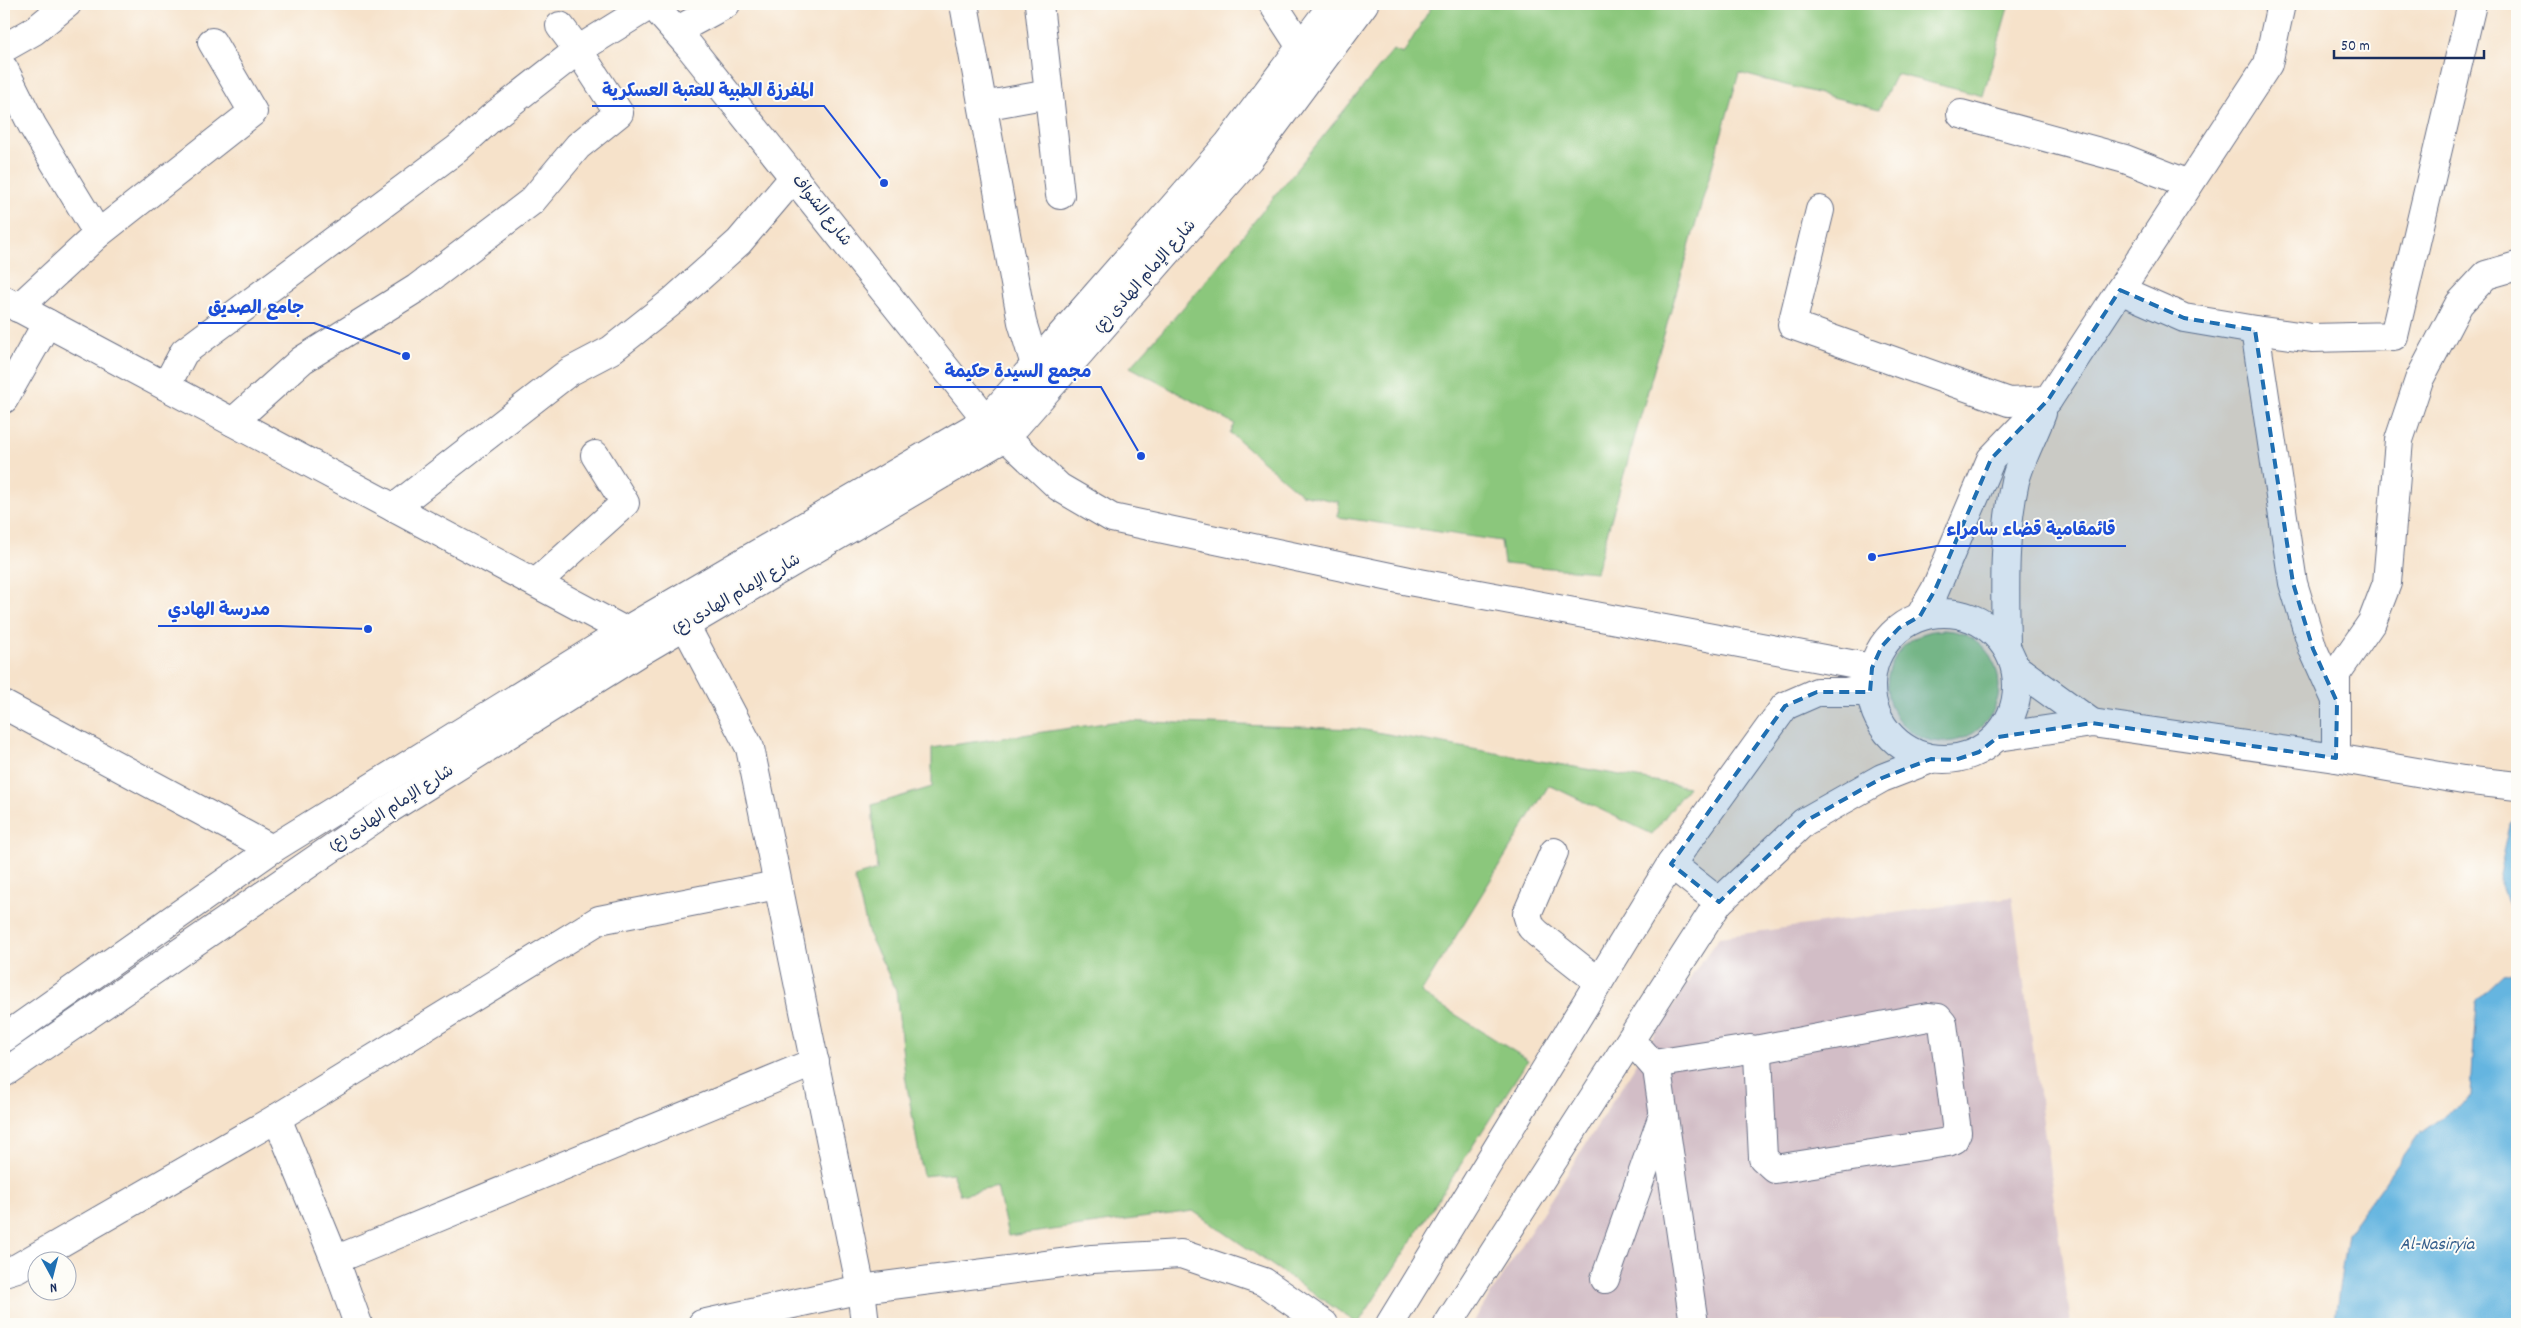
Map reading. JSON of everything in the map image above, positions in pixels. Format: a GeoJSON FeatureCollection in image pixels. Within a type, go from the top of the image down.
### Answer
{"type":"FeatureCollection","features":[{"type":"Feature","properties":{"kind":"street"},"geometry":{"type":"LineString","coordinates":[[4,48],[34,31],[67,4]]}},
{"type":"Feature","properties":{"kind":"street"},"geometry":{"type":"LineString","coordinates":[[166,386],[184,352],[457,149],[491,118],[578,50],[652,4]]}},
{"type":"Feature","properties":{"kind":"street","name":"شارع الشواف"},"geometry":{"type":"LineString","coordinates":[[652,4],[676,31],[997,428],[1059,488],[1112,518],[1871,680]]}},
{"type":"Feature","properties":{"kind":"street"},"geometry":{"type":"LineString","coordinates":[[676,31],[726,4]]}},
{"type":"Feature","properties":{"kind":"street"},"geometry":{"type":"LineString","coordinates":[[964,4],[1022,322],[1035,365]]}},
{"type":"Feature","properties":{"kind":"street"},"geometry":{"type":"LineString","coordinates":[[1039,4],[1060,195]]}},
{"type":"Feature","properties":{"kind":"street"},"geometry":{"type":"LineString","coordinates":[[1273,4],[1301,47]]}},
{"type":"Feature","properties":{"kind":"street","name":"شارع الإمام الهادی (ع)"},"geometry":{"type":"LineString","coordinates":[[997,428],[1035,365],[1229,143],[1333,4]]}},
{"type":"Feature","properties":{"kind":"street","name":"شارع الإمام الهادی (ع)"},"geometry":{"type":"LineString","coordinates":[[4,1038],[272,849],[679,615],[997,428],[1249,159],[1364,4]]}},
{"type":"Feature","properties":{"kind":"street"},"geometry":{"type":"LineString","coordinates":[[1920,616],[1935,590],[1991,459],[2048,400],[2268,64],[2281,4]]}},
{"type":"Feature","properties":{"kind":"street"},"geometry":{"type":"LineString","coordinates":[[2120,290],[2184,318],[2255,330],[2312,338],[2394,336],[2472,4]]}},
{"type":"Feature","properties":{"kind":"street"},"geometry":{"type":"LineString","coordinates":[[233,422],[302,360],[417,288],[532,202],[578,146],[619,113],[560,26]]}},
{"type":"Feature","properties":{"kind":"street"},"geometry":{"type":"LineString","coordinates":[[212,42],[253,112],[11,304],[536,583],[632,642]]}},
{"type":"Feature","properties":{"kind":"street"},"geometry":{"type":"LineString","coordinates":[[4,69],[32,124],[98,234]]}},
{"type":"Feature","properties":{"kind":"street"},"geometry":{"type":"LineString","coordinates":[[983,106],[1049,94]]}},
{"type":"Feature","properties":{"kind":"street"},"geometry":{"type":"LineString","coordinates":[[1961,114],[2125,159],[2189,184]]}},
{"type":"Feature","properties":{"kind":"street"},"geometry":{"type":"LineString","coordinates":[[394,508],[569,372],[611,350],[674,300],[740,242],[794,177]]}},
{"type":"Feature","properties":{"kind":"street"},"geometry":{"type":"LineString","coordinates":[[1820,210],[1792,325],[2009,402],[2048,400]]}},
{"type":"Feature","properties":{"kind":"street"},"geometry":{"type":"LineString","coordinates":[[2336,758],[2336,674],[2372,622],[2387,583],[2399,440],[2419,380],[2459,304],[2486,275],[2517,266]]}},
{"type":"Feature","properties":{"kind":"street"},"geometry":{"type":"LineString","coordinates":[[4,399],[47,323]]}},
{"type":"Feature","properties":{"kind":"street"},"geometry":{"type":"LineString","coordinates":[[2255,330],[2293,583],[2313,649],[2337,702]]}},
{"type":"Feature","properties":{"kind":"street"},"geometry":{"type":"LineString","coordinates":[[2048,400],[2016,480],[2008,530],[2005,589],[2011,657],[2018,693],[2012,717],[1998,737],[1978,752],[1955,760],[1931,759],[1908,751],[1889,736],[1876,716],[1871,680],[1882,646],[1899,628],[1920,616],[1944,612],[1968,617],[1990,628],[2011,657],[2092,723]]}},
{"type":"Feature","properties":{"kind":"street"},"geometry":{"type":"LineString","coordinates":[[536,583],[625,502],[595,454]]}},
{"type":"Feature","properties":{"kind":"street"},"geometry":{"type":"LineString","coordinates":[[679,615],[750,748],[861,1289],[865,1324]]}},
{"type":"Feature","properties":{"kind":"street","name":"شارع الإمام الهادی (ع)"},"geometry":{"type":"LineString","coordinates":[[4,1073],[632,642]]}},
{"type":"Feature","properties":{"kind":"street"},"geometry":{"type":"LineString","coordinates":[[1390,1324],[1671,864],[1785,706],[1817,692],[1871,680]]}},
{"type":"Feature","properties":{"kind":"street"},"geometry":{"type":"LineString","coordinates":[[4,706],[272,849]]}},
{"type":"Feature","properties":{"kind":"street"},"geometry":{"type":"LineString","coordinates":[[1998,737],[2092,723],[2336,758],[2463,780],[2517,786]]}},
{"type":"Feature","properties":{"kind":"street"},"geometry":{"type":"LineString","coordinates":[[1448,1324],[1719,902],[1804,822],[1882,778],[1931,759]]}},
{"type":"Feature","properties":{"kind":"street"},"geometry":{"type":"LineString","coordinates":[[1554,852],[1526,914],[1531,927],[1537,933],[1599,982]]}},
{"type":"Feature","properties":{"kind":"street"},"geometry":{"type":"LineString","coordinates":[[1671,864],[1719,902]]}},
{"type":"Feature","properties":{"kind":"street"},"geometry":{"type":"LineString","coordinates":[[4,1272],[18,1268],[277,1118],[599,920],[777,885]]}},
{"type":"Feature","properties":{"kind":"street"},"geometry":{"type":"LineString","coordinates":[[1654,1064],[1750,1048],[1756,1050],[1928,1017],[1938,1018],[1943,1024],[1957,1132],[1954,1139],[1948,1142],[1775,1169],[1763,1158],[1758,1055],[1756,1050]]}},
{"type":"Feature","properties":{"kind":"street"},"geometry":{"type":"LineString","coordinates":[[1630,1040],[1654,1064],[1694,1324]]}},
{"type":"Feature","properties":{"kind":"street"},"geometry":{"type":"LineString","coordinates":[[335,1260],[815,1062]]}},
{"type":"Feature","properties":{"kind":"street"},"geometry":{"type":"LineString","coordinates":[[1605,1279],[1663,1114]]}},
{"type":"Feature","properties":{"kind":"street"},"geometry":{"type":"LineString","coordinates":[[277,1118],[335,1260],[358,1324]]}},
{"type":"Feature","properties":{"kind":"street"},"geometry":{"type":"LineString","coordinates":[[702,1324],[861,1289],[1092,1259],[1181,1254],[1264,1282],[1324,1324]]}},
{"type":"Feature","properties":{"kind":"highlighted area"},"geometry":{"type":"Polygon","coordinates":[[[2120,290],[2184,318],[2255,330],[2293,583],[2313,649],[2337,702],[2336,758],[2092,723],[1998,737],[1979,752],[1955,760],[1931,759],[1882,778],[1804,822],[1719,902],[1671,864],[1785,706],[1817,692],[1870,692],[1872,668],[1882,646],[1899,628],[1920,616],[1935,590],[1991,459],[2048,400],[2120,290]]]}},
{"type":"Feature","properties":{"kind":"shaded area"},"geometry":{"type":"Polygon","coordinates":[[[2012,897],[2071,1324],[1472,1324],[1695,971],[1719,937],[2012,897]]]}},
{"type":"Feature","properties":{"kind":"green space"},"geometry":{"type":"Polygon","coordinates":[[[1433,4],[2009,4],[1983,96],[1896,74],[1879,109],[1739,73],[1596,572],[1504,564],[1501,541],[1338,517],[1339,502],[1301,494],[1230,433],[1235,424],[1130,367],[1197,292],[1393,50],[1403,54],[1433,4]]]}},
{"type":"Feature","properties":{"kind":"green space"},"geometry":{"type":"Polygon","coordinates":[[[1943,630],[1964,634],[1983,646],[1995,665],[1999,686],[1995,707],[1983,726],[1964,738],[1943,742],[1922,738],[1903,726],[1891,707],[1887,686],[1891,665],[1903,646],[1922,634],[1943,630]]]}},
{"type":"Feature","properties":{"kind":"green space"},"geometry":{"type":"Polygon","coordinates":[[[1119,721],[1359,729],[1688,787],[1652,834],[1549,785],[1421,993],[1528,1060],[1358,1324],[1193,1211],[1008,1236],[997,1187],[960,1195],[952,1173],[923,1176],[905,1075],[896,990],[869,935],[854,877],[877,870],[872,805],[932,787],[932,748],[1119,721]]]}},
{"type":"Feature","properties":{"kind":"water"},"geometry":{"type":"Polygon","coordinates":[[[2511,821],[2517,822],[2517,926],[2498,879],[2511,821]]]}},
{"type":"Feature","properties":{"kind":"water","name":"Al-Nasiryia"},"geometry":{"type":"Polygon","coordinates":[[[2517,971],[2517,1324],[2334,1324],[2347,1234],[2419,1134],[2471,1096],[2476,1000],[2503,974],[2517,971]]]}},
{"type":"Feature","properties":{"kind":"place","name":"المفرزة الطبية للعتبة العسكرية"},"geometry":{"type":"Point","coordinates":[884,183]}},
{"type":"Feature","properties":{"kind":"place","name":"جامع الصديق"},"geometry":{"type":"Point","coordinates":[406,356]}},
{"type":"Feature","properties":{"kind":"place","name":"مجمع السيدة حكيمة"},"geometry":{"type":"Point","coordinates":[1141,456]}},
{"type":"Feature","properties":{"kind":"place","name":"قائمقامية قضاء سامراء"},"geometry":{"type":"Point","coordinates":[1872,557]}},
{"type":"Feature","properties":{"kind":"place","name":"مدرسة الهادي"},"geometry":{"type":"Point","coordinates":[368,629]}}]}
